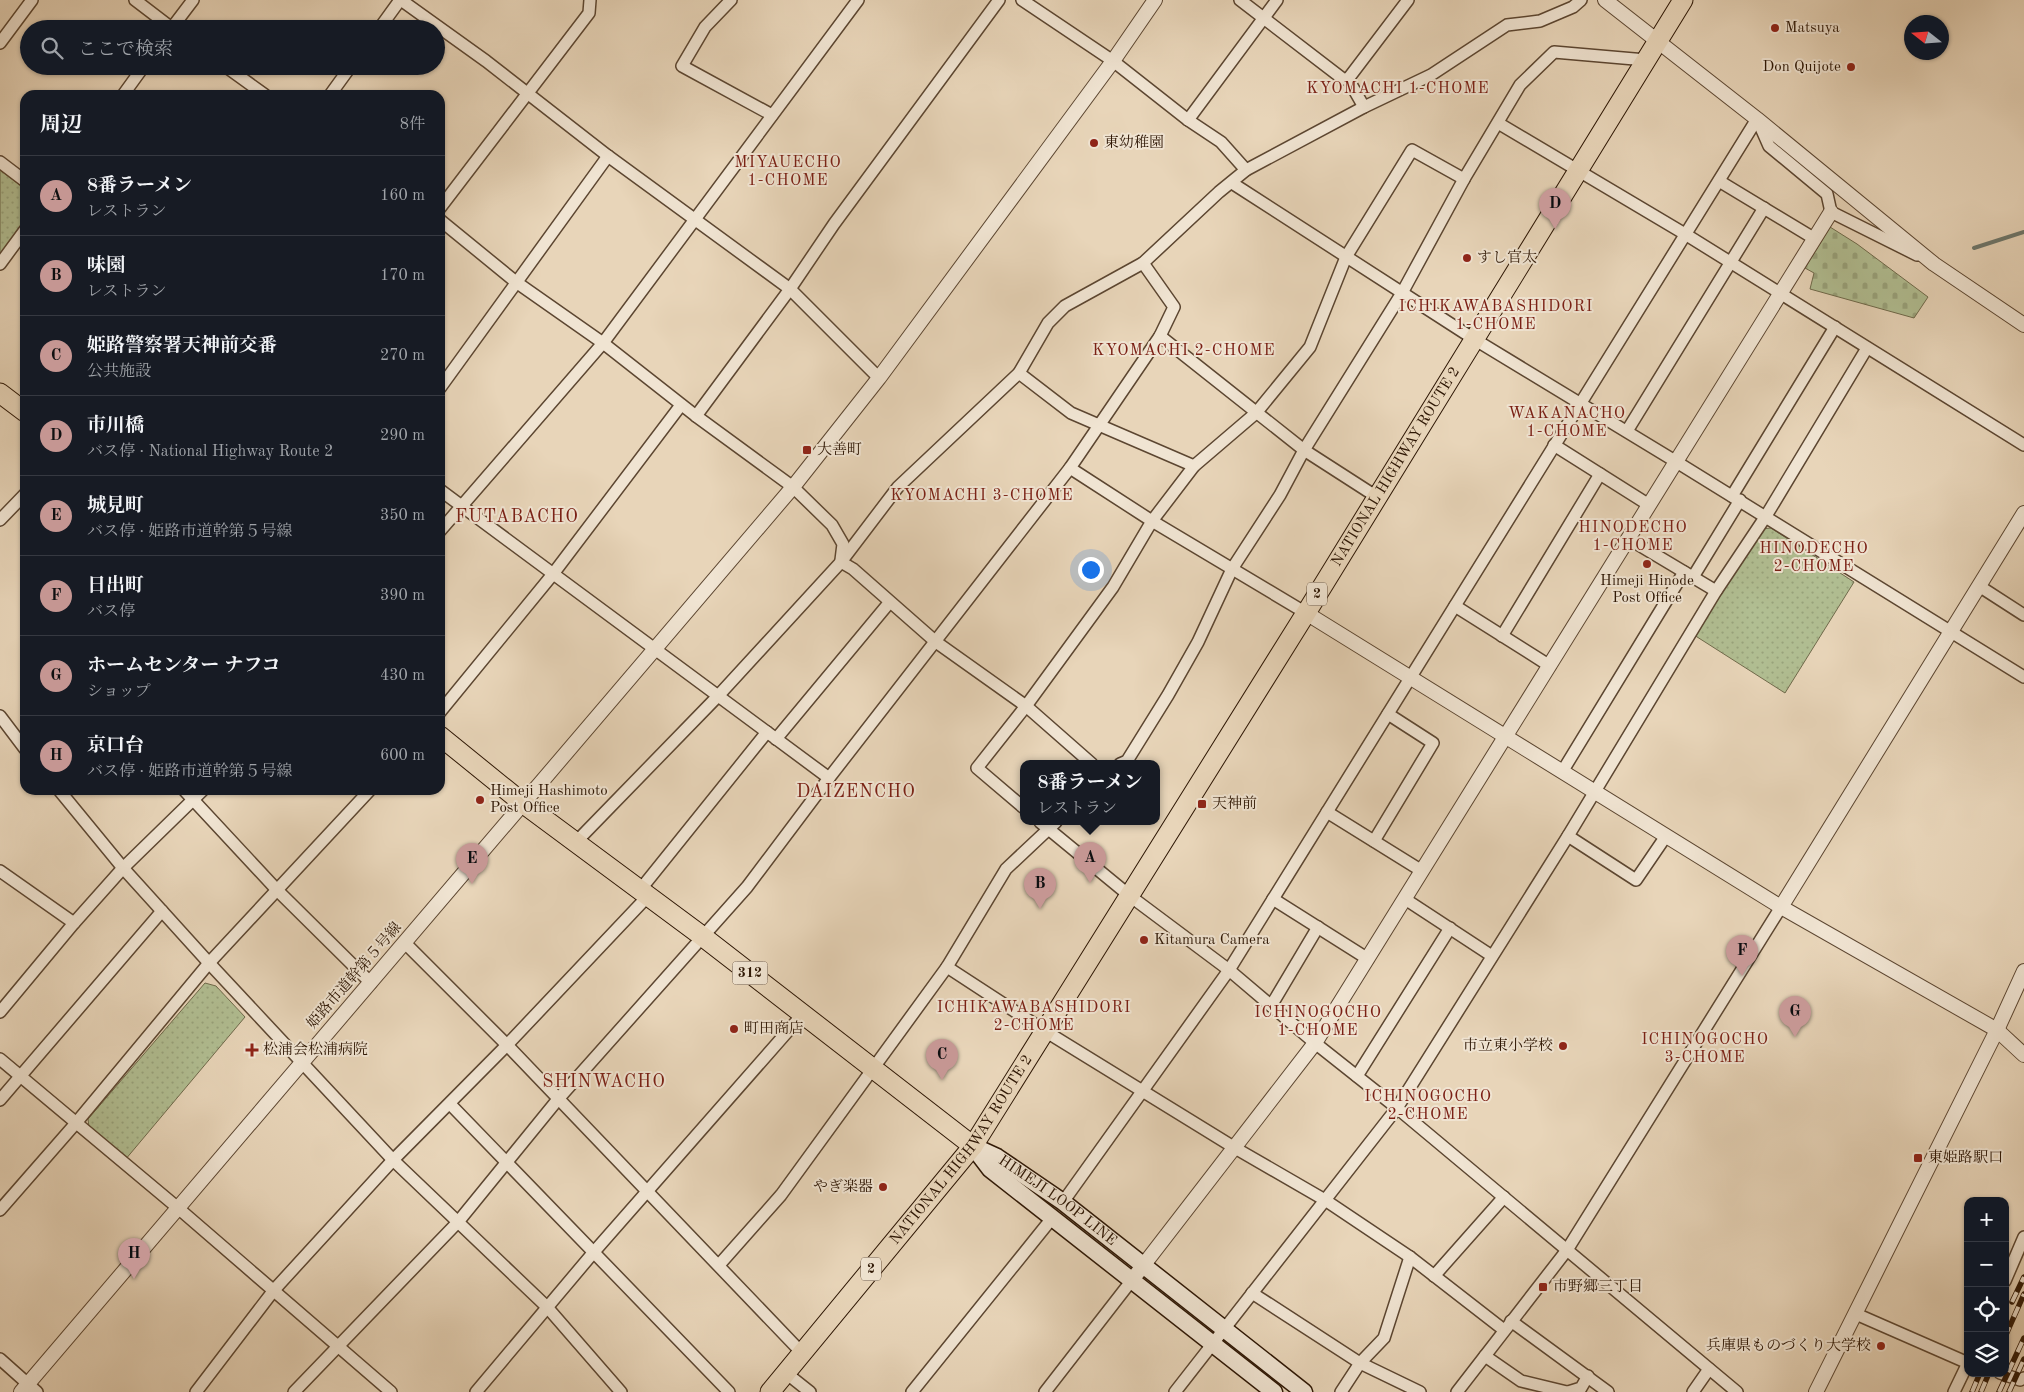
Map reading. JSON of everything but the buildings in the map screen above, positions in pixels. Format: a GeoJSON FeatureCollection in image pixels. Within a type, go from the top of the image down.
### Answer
{"type":"FeatureCollection","features":[{"type":"Feature","properties":{"kind":"highway","name":"NATIONAL HIGHWAY ROUTE 2"},"geometry":{"type":"LineString","coordinates":[[770,1392],[973,1146],[1580,171],[1683,0]]}},
{"type":"Feature","properties":{"kind":"highway"},"geometry":{"type":"LineString","coordinates":[[0,393],[20,408]]}},
{"type":"Feature","properties":{"kind":"highway","name":"312"},"geometry":{"type":"LineString","coordinates":[[445,740],[524,804],[702,936],[973,1146]]}},
{"type":"Feature","properties":{"kind":"main road","name":"HIMEJI LOOP LINE"},"geometry":{"type":"LineString","coordinates":[[973,1146],[997,1157],[1063,1202],[1143,1267],[1304,1392]]}},
{"type":"Feature","properties":{"kind":"main road","name":"HIMEJI LOOP LINE"},"geometry":{"type":"LineString","coordinates":[[973,1146],[990,1169],[1274,1392]]}},
{"type":"Feature","properties":{"kind":"street"},"geometry":{"type":"LineString","coordinates":[[0,42],[32,0]]}},
{"type":"Feature","properties":{"kind":"street"},"geometry":{"type":"LineString","coordinates":[[135,0],[161,20]]}},
{"type":"Feature","properties":{"kind":"street"},"geometry":{"type":"LineString","coordinates":[[178,20],[193,0]]}},
{"type":"Feature","properties":{"kind":"street"},"geometry":{"type":"LineString","coordinates":[[386,20],[401,0],[429,20]]}},
{"type":"Feature","properties":{"kind":"street"},"geometry":{"type":"LineString","coordinates":[[445,202],[589,13],[590,0]]}},
{"type":"Feature","properties":{"kind":"street"},"geometry":{"type":"LineString","coordinates":[[730,0],[705,27],[682,66],[772,115]]}},
{"type":"Feature","properties":{"kind":"street"},"geometry":{"type":"LineString","coordinates":[[445,525],[603,343],[858,0]]}},
{"type":"Feature","properties":{"kind":"street"},"geometry":{"type":"LineString","coordinates":[[696,416],[999,0]]}},
{"type":"Feature","properties":{"kind":"street"},"geometry":{"type":"LineString","coordinates":[[1022,0],[1113,62],[1188,120],[1221,142],[1246,170]]}},
{"type":"Feature","properties":{"kind":"street","name":"姫路市道幹第５号線"},"geometry":{"type":"LineString","coordinates":[[29,1389],[178,1208],[793,488],[879,378],[1113,62],[1155,0]]}},
{"type":"Feature","properties":{"kind":"street"},"geometry":{"type":"LineString","coordinates":[[1240,0],[1343,78],[1348,79],[1364,107]]}},
{"type":"Feature","properties":{"kind":"street"},"geometry":{"type":"LineString","coordinates":[[1188,120],[1277,0]]}},
{"type":"Feature","properties":{"kind":"street"},"geometry":{"type":"LineString","coordinates":[[1348,79],[1408,0]]}},
{"type":"Feature","properties":{"kind":"street"},"geometry":{"type":"LineString","coordinates":[[576,842],[718,696],[841,562],[898,487],[1019,373],[1048,323],[1065,306],[1144,262],[1219,192],[1246,170],[1364,107],[1431,75],[1507,25],[1540,21],[1573,7],[1581,0]]}},
{"type":"Feature","properties":{"kind":"street"},"geometry":{"type":"LineString","coordinates":[[1605,0],[1757,120],[1934,264],[2024,325]]}},
{"type":"Feature","properties":{"kind":"street"},"geometry":{"type":"LineString","coordinates":[[445,32],[608,156],[790,289],[879,378]]}},
{"type":"Feature","properties":{"kind":"street"},"geometry":{"type":"LineString","coordinates":[[1128,760],[1168,696],[1198,642],[1232,569],[1280,495],[1304,450],[1402,293],[1464,179],[1520,85],[1554,52],[1646,60]]}},
{"type":"Feature","properties":{"kind":"street"},"geometry":{"type":"LineString","coordinates":[[127,90],[137,75]]}},
{"type":"Feature","properties":{"kind":"street"},"geometry":{"type":"LineString","coordinates":[[237,75],[258,90]]}},
{"type":"Feature","properties":{"kind":"street"},"geometry":{"type":"LineString","coordinates":[[334,90],[345,75]]}},
{"type":"Feature","properties":{"kind":"street"},"geometry":{"type":"LineString","coordinates":[[1063,1202],[1229,970],[1757,120]]}},
{"type":"Feature","properties":{"kind":"street"},"geometry":{"type":"LineString","coordinates":[[1045,1392],[1315,1043],[1831,212],[1827,194],[1769,146],[1757,120]]}},
{"type":"Feature","properties":{"kind":"street"},"geometry":{"type":"LineString","coordinates":[[1498,123],[1685,234],[2024,445]]}},
{"type":"Feature","properties":{"kind":"street"},"geometry":{"type":"LineString","coordinates":[[1020,805],[977,768],[1026,706],[1113,587],[1152,521],[1194,466],[1256,413],[1310,347],[1346,257],[1412,150],[1464,179]]}},
{"type":"Feature","properties":{"kind":"street"},"geometry":{"type":"LineString","coordinates":[[445,381],[608,156]]}},
{"type":"Feature","properties":{"kind":"street"},"geometry":{"type":"LineString","coordinates":[[0,162],[20,177]]}},
{"type":"Feature","properties":{"kind":"street"},"geometry":{"type":"LineString","coordinates":[[1719,181],[1815,239]]}},
{"type":"Feature","properties":{"kind":"street"},"geometry":{"type":"LineString","coordinates":[[1232,183],[1474,339],[1766,516],[2024,677]]}},
{"type":"Feature","properties":{"kind":"street"},"geometry":{"type":"LineString","coordinates":[[1627,432],[1764,208]]}},
{"type":"Feature","properties":{"kind":"street"},"geometry":{"type":"LineString","coordinates":[[1831,212],[1934,264]]}},
{"type":"Feature","properties":{"kind":"street"},"geometry":{"type":"LineString","coordinates":[[445,224],[516,282],[603,343],[681,405],[793,488],[832,525],[843,544],[841,562]]}},
{"type":"Feature","properties":{"kind":"street"},"geometry":{"type":"LineString","coordinates":[[0,264],[20,237]]}},
{"type":"Feature","properties":{"kind":"street"},"geometry":{"type":"LineString","coordinates":[[294,1392],[458,1222],[559,1098],[747,887],[829,778],[1070,468],[1160,336],[1174,307],[1144,262]]}},
{"type":"Feature","properties":{"kind":"street"},"geometry":{"type":"LineString","coordinates":[[1562,772],[1736,498],[1835,327]]}},
{"type":"Feature","properties":{"kind":"street"},"geometry":{"type":"LineString","coordinates":[[1160,336],[1304,450],[1377,497]]}},
{"type":"Feature","properties":{"kind":"street"},"geometry":{"type":"LineString","coordinates":[[1175,1392],[1397,1108],[1568,836],[1716,591],[1766,516],[1867,348]]}},
{"type":"Feature","properties":{"kind":"street"},"geometry":{"type":"LineString","coordinates":[[1019,373],[1071,413],[1194,466]]}},
{"type":"Feature","properties":{"kind":"street"},"geometry":{"type":"LineString","coordinates":[[445,706],[553,574],[681,405]]}},
{"type":"Feature","properties":{"kind":"street"},"geometry":{"type":"LineString","coordinates":[[1554,445],[1649,505]]}},
{"type":"Feature","properties":{"kind":"street"},"geometry":{"type":"LineString","coordinates":[[1070,468],[1152,521],[1306,613],[1781,907],[1996,1030],[2024,1055]]}},
{"type":"Feature","properties":{"kind":"street"},"geometry":{"type":"LineString","coordinates":[[1502,636],[1600,474]]}},
{"type":"Feature","properties":{"kind":"street"},"geometry":{"type":"LineString","coordinates":[[445,494],[829,778]]}},
{"type":"Feature","properties":{"kind":"street"},"geometry":{"type":"LineString","coordinates":[[0,520],[20,499]]}},
{"type":"Feature","properties":{"kind":"street"},"geometry":{"type":"LineString","coordinates":[[1457,1392],[1567,1250],[2024,513]]}},
{"type":"Feature","properties":{"kind":"street"},"geometry":{"type":"LineString","coordinates":[[1629,539],[1716,591]]}},
{"type":"Feature","properties":{"kind":"street"},"geometry":{"type":"LineString","coordinates":[[841,562],[853,569],[936,642],[1026,706],[1087,760]]}},
{"type":"Feature","properties":{"kind":"street"},"geometry":{"type":"LineString","coordinates":[[1979,586],[2024,615]]}},
{"type":"Feature","properties":{"kind":"street"},"geometry":{"type":"LineString","coordinates":[[196,1392],[274,1290],[393,1160],[507,1045],[644,893],[772,735],[889,602]]}},
{"type":"Feature","properties":{"kind":"street"},"geometry":{"type":"LineString","coordinates":[[1454,606],[1550,666]]}},
{"type":"Feature","properties":{"kind":"street"},"geometry":{"type":"LineString","coordinates":[[1374,841],[1433,743],[1388,714]]}},
{"type":"Feature","properties":{"kind":"street"},"geometry":{"type":"LineString","coordinates":[[0,716],[20,739]]}},
{"type":"Feature","properties":{"kind":"street"},"geometry":{"type":"LineString","coordinates":[[63,795],[123,868],[209,963],[393,1160],[547,1307],[616,1390]]}},
{"type":"Feature","properties":{"kind":"street"},"geometry":{"type":"LineString","coordinates":[[188,795],[277,890],[371,983]]}},
{"type":"Feature","properties":{"kind":"street"},"geometry":{"type":"LineString","coordinates":[[0,1012],[74,923],[123,868],[198,795]]}},
{"type":"Feature","properties":{"kind":"street"},"geometry":{"type":"LineString","coordinates":[[0,1210],[76,1123],[209,963],[365,795]]}},
{"type":"Feature","properties":{"kind":"street"},"geometry":{"type":"LineString","coordinates":[[1327,812],[1422,871]]}},
{"type":"Feature","properties":{"kind":"street"},"geometry":{"type":"LineString","coordinates":[[719,1265],[781,1194],[947,967],[1006,869],[1047,825]]}},
{"type":"Feature","properties":{"kind":"street"},"geometry":{"type":"LineString","coordinates":[[1049,825],[1130,896],[1229,970],[1737,1392]]}},
{"type":"Feature","properties":{"kind":"street"},"geometry":{"type":"LineString","coordinates":[[1568,836],[1636,880],[1666,836]]}},
{"type":"Feature","properties":{"kind":"street"},"geometry":{"type":"LineString","coordinates":[[0,870],[74,923]]}},
{"type":"Feature","properties":{"kind":"street"},"geometry":{"type":"LineString","coordinates":[[1405,898],[1492,956]]}},
{"type":"Feature","properties":{"kind":"street"},"geometry":{"type":"LineString","coordinates":[[1274,899],[1368,959]]}},
{"type":"Feature","properties":{"kind":"street"},"geometry":{"type":"LineString","coordinates":[[0,1100],[162,911]]}},
{"type":"Feature","properties":{"kind":"street"},"geometry":{"type":"LineString","coordinates":[[1271,1006],[1318,928]]}},
{"type":"Feature","properties":{"kind":"street"},"geometry":{"type":"LineString","coordinates":[[1357,1076],[1450,928]]}},
{"type":"Feature","properties":{"kind":"street"},"geometry":{"type":"LineString","coordinates":[[405,943],[559,1098],[802,1353]]}},
{"type":"Feature","properties":{"kind":"street"},"geometry":{"type":"LineString","coordinates":[[947,967],[1045,1031],[1235,1148],[1325,1200],[1508,1326],[1588,1376],[1608,1392]]}},
{"type":"Feature","properties":{"kind":"street"},"geometry":{"type":"LineString","coordinates":[[1816,1392],[2024,971]]}},
{"type":"Feature","properties":{"kind":"street"},"geometry":{"type":"LineString","coordinates":[[476,1392],[593,1253],[802,1015]]}},
{"type":"Feature","properties":{"kind":"street"},"geometry":{"type":"LineString","coordinates":[[0,1059],[178,1208],[391,1392]]}},
{"type":"Feature","properties":{"kind":"street"},"geometry":{"type":"LineString","coordinates":[[450,1104],[728,1392]]}},
{"type":"Feature","properties":{"kind":"street"},"geometry":{"type":"LineString","coordinates":[[1434,1276],[1504,1197]]}},
{"type":"Feature","properties":{"kind":"street"},"geometry":{"type":"LineString","coordinates":[[912,1392],[1053,1217]]}},
{"type":"Feature","properties":{"kind":"street"},"geometry":{"type":"LineString","coordinates":[[2009,1272],[2024,1237]]}},
{"type":"Feature","properties":{"kind":"street"},"geometry":{"type":"LineString","coordinates":[[1340,1392],[1360,1363],[1384,1338],[1410,1257]]}},
{"type":"Feature","properties":{"kind":"street"},"geometry":{"type":"LineString","coordinates":[[1252,1293],[1360,1363],[1420,1392]]}},
{"type":"Feature","properties":{"kind":"street"},"geometry":{"type":"LineString","coordinates":[[1856,1314],[1964,1361]]}},
{"type":"Feature","properties":{"kind":"street"},"geometry":{"type":"LineString","coordinates":[[1484,1356],[1521,1381],[1567,1392],[1581,1388],[1588,1376]]}},
{"type":"Feature","properties":{"kind":"street"},"geometry":{"type":"LineString","coordinates":[[0,1359],[29,1389]]}},
{"type":"Feature","properties":{"kind":"street"},"geometry":{"type":"LineString","coordinates":[[1693,1392],[1708,1369]]}},
{"type":"Feature","properties":{"kind":"street"},"geometry":{"type":"LineString","coordinates":[[1954,1392],[1964,1371]]}},
{"type":"Feature","properties":{"kind":"street"},"geometry":{"type":"LineString","coordinates":[[786,1373],[810,1392]]}},
{"type":"Feature","properties":{"kind":"street"},"geometry":{"type":"LineString","coordinates":[[2009,1376],[2020,1380],[2024,1378]]}},
{"type":"Feature","properties":{"kind":"green space"},"geometry":{"type":"Polygon","coordinates":[[[0,170],[20,185],[20,229],[0,255],[0,170]]]}},
{"type":"Feature","properties":{"kind":"green space"},"geometry":{"type":"Polygon","coordinates":[[[1830,227],[1857,244],[1928,297],[1914,318],[1810,289],[1814,273],[1805,268],[1830,227]]]}},
{"type":"Feature","properties":{"kind":"green space"},"geometry":{"type":"Polygon","coordinates":[[[1771,528],[1854,582],[1785,693],[1694,635],[1761,529],[1771,528]]]}},
{"type":"Feature","properties":{"kind":"green space"},"geometry":{"type":"Polygon","coordinates":[[[205,983],[216,986],[245,1017],[125,1160],[89,1127],[88,1119],[205,983]]]}},
{"type":"Feature","properties":{"kind":"waterway"},"geometry":{"type":"LineString","coordinates":[[1974,248],[2024,232]]}},
{"type":"Feature","properties":{"kind":"railway"},"geometry":{"type":"LineString","coordinates":[[2012,1302],[2024,1277]]}},
{"type":"Feature","properties":{"kind":"railway"},"geometry":{"type":"LineString","coordinates":[[2007,1332],[2024,1294]]}},
{"type":"Feature","properties":{"kind":"railway"},"geometry":{"type":"LineString","coordinates":[[1999,1392],[2024,1338]]}},
{"type":"Feature","properties":{"kind":"railway"},"geometry":{"type":"LineString","coordinates":[[2009,1392],[2024,1359]]}},
{"type":"Feature","properties":{"kind":"railway"},"geometry":{"type":"LineString","coordinates":[[1972,1392],[1978,1377]]}},
{"type":"Feature","properties":{"kind":"railway"},"geometry":{"type":"LineString","coordinates":[[1981,1392],[1987,1377]]}},
{"type":"Feature","properties":{"kind":"place","name":"Matsuya"},"geometry":{"type":"Point","coordinates":[1775,28]}},
{"type":"Feature","properties":{"kind":"place","name":"Don Quijote"},"geometry":{"type":"Point","coordinates":[1851,67]}},
{"type":"Feature","properties":{"kind":"place","name":"東幼稚園"},"geometry":{"type":"Point","coordinates":[1094,143]}},
{"type":"Feature","properties":{"kind":"place","name":"市川橋"},"geometry":{"type":"Point","coordinates":[1555,229]}},
{"type":"Feature","properties":{"kind":"place","name":"すし官太"},"geometry":{"type":"Point","coordinates":[1467,258]}},
{"type":"Feature","properties":{"kind":"place","name":"大善町"},"geometry":{"type":"Point","coordinates":[807,450]}},
{"type":"Feature","properties":{"kind":"place","name":"Himeji Hinode Post Office"},"geometry":{"type":"Point","coordinates":[1647,564]}},
{"type":"Feature","properties":{"kind":"place","name":"Himeji Hashimoto Post Office"},"geometry":{"type":"Point","coordinates":[480,800]}},
{"type":"Feature","properties":{"kind":"place","name":"天神前"},"geometry":{"type":"Point","coordinates":[1202,804]}},
{"type":"Feature","properties":{"kind":"place","name":"8番ラーメン"},"geometry":{"type":"Point","coordinates":[1090,883]}},
{"type":"Feature","properties":{"kind":"place","name":"城見町"},"geometry":{"type":"Point","coordinates":[472,884]}},
{"type":"Feature","properties":{"kind":"place","name":"味園"},"geometry":{"type":"Point","coordinates":[1040,909]}},
{"type":"Feature","properties":{"kind":"place","name":"Kitamura Camera"},"geometry":{"type":"Point","coordinates":[1144,940]}},
{"type":"Feature","properties":{"kind":"place","name":"日出町"},"geometry":{"type":"Point","coordinates":[1742,976]}},
{"type":"Feature","properties":{"kind":"place","name":"町田商店"},"geometry":{"type":"Point","coordinates":[734,1029]}},
{"type":"Feature","properties":{"kind":"place","name":"ホームセンター ナフコ"},"geometry":{"type":"Point","coordinates":[1795,1037]}},
{"type":"Feature","properties":{"kind":"place","name":"市立東小学校"},"geometry":{"type":"Point","coordinates":[1563,1046]}},
{"type":"Feature","properties":{"kind":"place","name":"松浦会松浦病院"},"geometry":{"type":"Point","coordinates":[252,1050]}},
{"type":"Feature","properties":{"kind":"place","name":"姫路警察署天神前交番"},"geometry":{"type":"Point","coordinates":[942,1080]}},
{"type":"Feature","properties":{"kind":"place","name":"東姫路駅口"},"geometry":{"type":"Point","coordinates":[1918,1158]}},
{"type":"Feature","properties":{"kind":"place","name":"やぎ楽器"},"geometry":{"type":"Point","coordinates":[883,1187]}},
{"type":"Feature","properties":{"kind":"place","name":"京口台"},"geometry":{"type":"Point","coordinates":[134,1279]}},
{"type":"Feature","properties":{"kind":"place","name":"市野郷三丁目"},"geometry":{"type":"Point","coordinates":[1543,1287]}},
{"type":"Feature","properties":{"kind":"place","name":"兵庫県ものづくり大学校"},"geometry":{"type":"Point","coordinates":[1881,1346]}},
{"type":"Feature","properties":{"kind":"district","name":"KYOMACHI 1-CHOME"},"geometry":{"type":"Point","coordinates":[1398,89]}},
{"type":"Feature","properties":{"kind":"district","name":"MIYAUECHO 1-CHOME"},"geometry":{"type":"Point","coordinates":[788,172]}},
{"type":"Feature","properties":{"kind":"district","name":"ICHIKAWABASHIDORI 1-CHOME"},"geometry":{"type":"Point","coordinates":[1496,316]}},
{"type":"Feature","properties":{"kind":"district","name":"KYOMACHI 2-CHOME"},"geometry":{"type":"Point","coordinates":[1184,351]}},
{"type":"Feature","properties":{"kind":"district","name":"WAKANACHO 1-CHOME"},"geometry":{"type":"Point","coordinates":[1567,423]}},
{"type":"Feature","properties":{"kind":"district","name":"KYOMACHI 3-CHOME"},"geometry":{"type":"Point","coordinates":[982,496]}},
{"type":"Feature","properties":{"kind":"district","name":"FUTABACHO"},"geometry":{"type":"Point","coordinates":[517,517]}},
{"type":"Feature","properties":{"kind":"district","name":"HINODECHO 1-CHOME"},"geometry":{"type":"Point","coordinates":[1633,537]}},
{"type":"Feature","properties":{"kind":"district","name":"HINODECHO 2-CHOME"},"geometry":{"type":"Point","coordinates":[1814,558]}},
{"type":"Feature","properties":{"kind":"district","name":"DAIZENCHO"},"geometry":{"type":"Point","coordinates":[856,792]}},
{"type":"Feature","properties":{"kind":"district","name":"ICHIKAWABASHIDORI 2-CHOME"},"geometry":{"type":"Point","coordinates":[1034,1017]}},
{"type":"Feature","properties":{"kind":"district","name":"ICHINOGOCHO 1-CHOME"},"geometry":{"type":"Point","coordinates":[1318,1022]}},
{"type":"Feature","properties":{"kind":"district","name":"ICHINOGOCHO 3-CHOME"},"geometry":{"type":"Point","coordinates":[1705,1049]}},
{"type":"Feature","properties":{"kind":"district","name":"SHINWACHO"},"geometry":{"type":"Point","coordinates":[604,1082]}},
{"type":"Feature","properties":{"kind":"district","name":"ICHINOGOCHO 2-CHOME"},"geometry":{"type":"Point","coordinates":[1428,1106]}}]}
